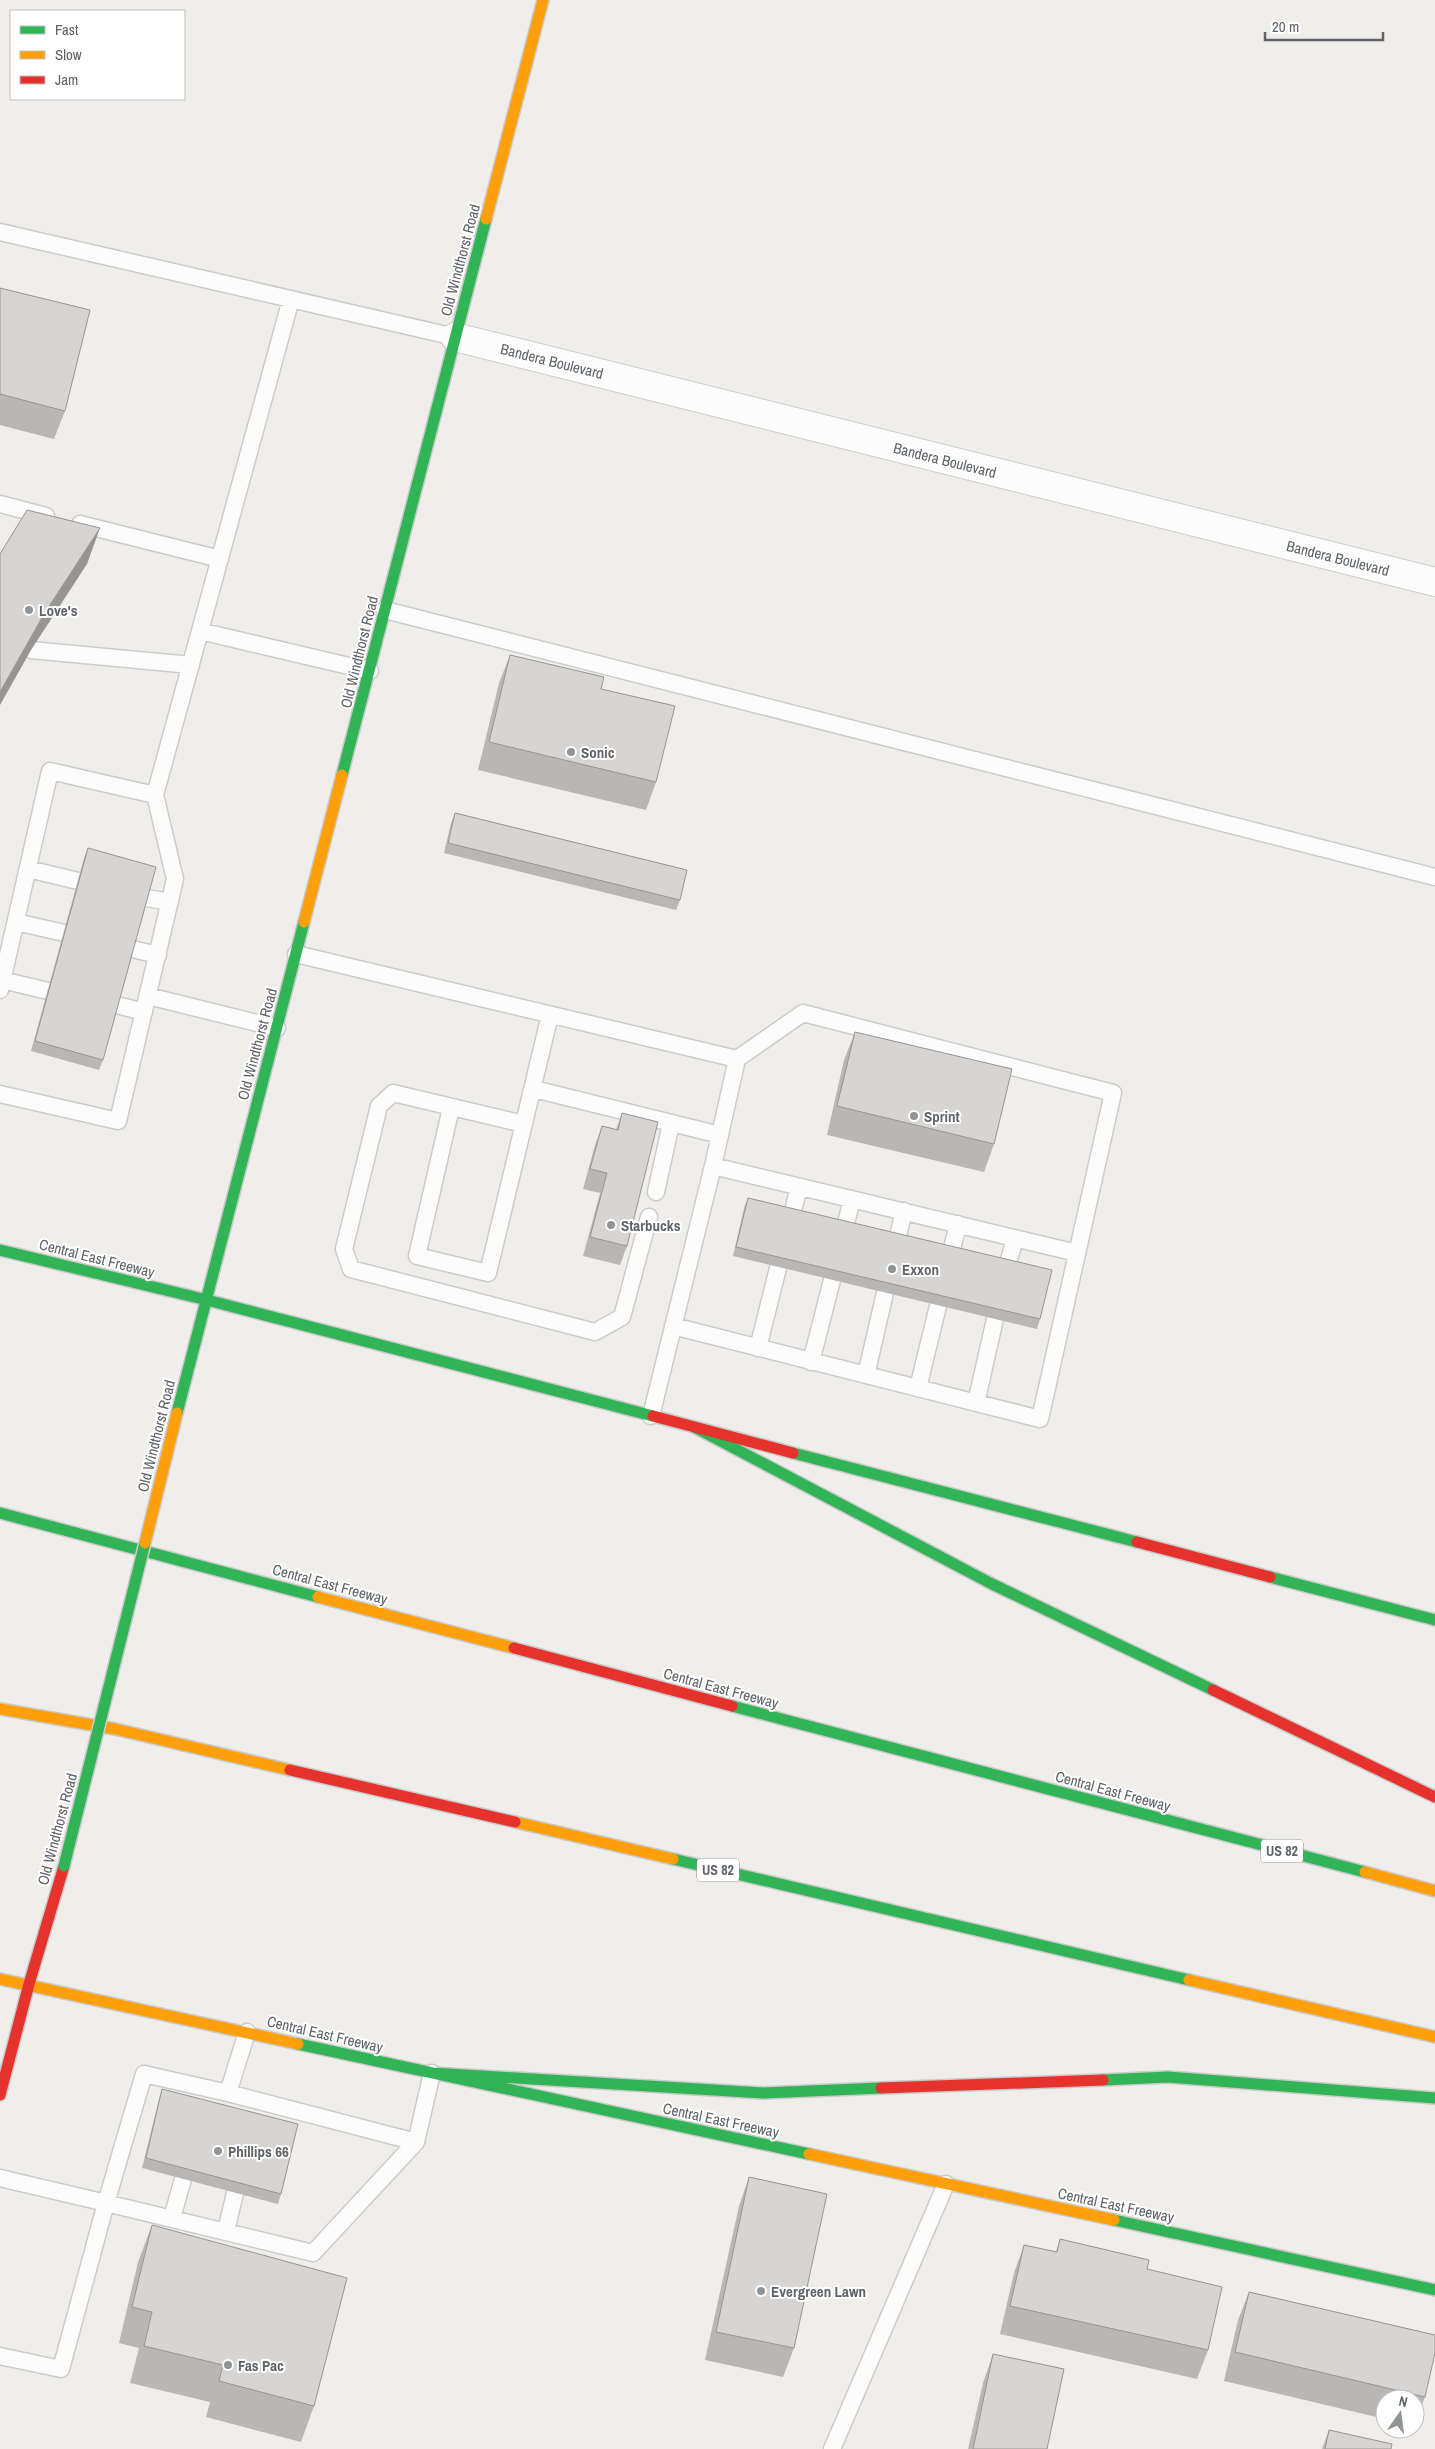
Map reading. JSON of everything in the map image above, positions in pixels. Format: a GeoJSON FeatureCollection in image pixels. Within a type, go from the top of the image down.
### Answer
{"type":"FeatureCollection","features":[{"type":"Feature","properties":{"kind":"main road","name":"Old Windthorst Road"},"geometry":{"type":"LineString","coordinates":[[0,2095],[29,1984],[64,1866],[177,1413],[543,0]]}},
{"type":"Feature","properties":{"kind":"main road","name":"Central East Freeway"},"geometry":{"type":"LineString","coordinates":[[0,1250],[207,1300],[1435,1620]]}},
{"type":"Feature","properties":{"kind":"main road"},"geometry":{"type":"LineString","coordinates":[[694,1427],[992,1584],[1435,1797]]}},
{"type":"Feature","properties":{"kind":"main road","name":"Central East Freeway"},"geometry":{"type":"LineString","coordinates":[[0,1513],[1435,1891]]}},
{"type":"Feature","properties":{"kind":"main road","name":"US 82"},"geometry":{"type":"LineString","coordinates":[[0,1709],[115,1729],[1435,2036]]}},
{"type":"Feature","properties":{"kind":"main road","name":"Central East Freeway"},"geometry":{"type":"LineString","coordinates":[[0,1979],[1435,2290]]}},
{"type":"Feature","properties":{"kind":"main road"},"geometry":{"type":"LineString","coordinates":[[432,2073],[763,2093],[1168,2077],[1435,2098]]}},
{"type":"Feature","properties":{"kind":"street","name":"Bandera Boulevard"},"geometry":{"type":"LineString","coordinates":[[455,337],[1435,582]]}},
{"type":"Feature","properties":{"kind":"lane"},"geometry":{"type":"LineString","coordinates":[[0,232],[455,337]]}},
{"type":"Feature","properties":{"kind":"lane"},"geometry":{"type":"LineString","coordinates":[[0,1094],[118,1121],[176,879],[155,795],[291,299]]}},
{"type":"Feature","properties":{"kind":"lane"},"geometry":{"type":"LineString","coordinates":[[0,504],[220,559]]}},
{"type":"Feature","properties":{"kind":"lane"},"geometry":{"type":"LineString","coordinates":[[385,610],[1435,877]]}},
{"type":"Feature","properties":{"kind":"lane"},"geometry":{"type":"LineString","coordinates":[[200,630],[370,671]]}},
{"type":"Feature","properties":{"kind":"lane"},"geometry":{"type":"LineString","coordinates":[[31,650],[191,665]]}},
{"type":"Feature","properties":{"kind":"lane"},"geometry":{"type":"LineString","coordinates":[[48,991],[1,985],[50,771],[155,795]]}},
{"type":"Feature","properties":{"kind":"lane"},"geometry":{"type":"LineString","coordinates":[[28,869],[78,881]]}},
{"type":"Feature","properties":{"kind":"lane"},"geometry":{"type":"LineString","coordinates":[[146,898],[170,902]]}},
{"type":"Feature","properties":{"kind":"lane"},"geometry":{"type":"LineString","coordinates":[[16,922],[64,933]]}},
{"type":"Feature","properties":{"kind":"lane"},"geometry":{"type":"LineString","coordinates":[[132,949],[158,954]]}},
{"type":"Feature","properties":{"kind":"lane"},"geometry":{"type":"LineString","coordinates":[[296,954],[737,1058]]}},
{"type":"Feature","properties":{"kind":"lane"},"geometry":{"type":"LineString","coordinates":[[117,1005],[146,1004],[277,1028]]}},
{"type":"Feature","properties":{"kind":"lane"},"geometry":{"type":"LineString","coordinates":[[651,1416],[673,1326],[713,1166],[737,1058],[803,1013],[1113,1094],[1040,1419],[673,1326]]}},
{"type":"Feature","properties":{"kind":"lane"},"geometry":{"type":"LineString","coordinates":[[451,1108],[417,1256],[488,1273],[534,1089],[550,1015]]}},
{"type":"Feature","properties":{"kind":"lane"},"geometry":{"type":"LineString","coordinates":[[534,1089],[720,1135]]}},
{"type":"Feature","properties":{"kind":"lane"},"geometry":{"type":"LineString","coordinates":[[524,1124],[393,1093],[379,1106],[344,1248],[351,1269],[595,1332],[622,1317],[649,1217]]}},
{"type":"Feature","properties":{"kind":"lane"},"geometry":{"type":"LineString","coordinates":[[656,1192],[671,1124]]}},
{"type":"Feature","properties":{"kind":"lane"},"geometry":{"type":"LineString","coordinates":[[713,1166],[1077,1253]]}},
{"type":"Feature","properties":{"kind":"lane"},"geometry":{"type":"LineString","coordinates":[[791,1219],[799,1186]]}},
{"type":"Feature","properties":{"kind":"lane"},"geometry":{"type":"LineString","coordinates":[[844,1232],[852,1199]]}},
{"type":"Feature","properties":{"kind":"lane"},"geometry":{"type":"LineString","coordinates":[[896,1244],[904,1211]]}},
{"type":"Feature","properties":{"kind":"lane"},"geometry":{"type":"LineString","coordinates":[[950,1257],[958,1224]]}},
{"type":"Feature","properties":{"kind":"lane"},"geometry":{"type":"LineString","coordinates":[[1006,1270],[1015,1238]]}},
{"type":"Feature","properties":{"kind":"lane"},"geometry":{"type":"LineString","coordinates":[[758,1348],[778,1268]]}},
{"type":"Feature","properties":{"kind":"lane"},"geometry":{"type":"LineString","coordinates":[[811,1362],[832,1280]]}},
{"type":"Feature","properties":{"kind":"lane"},"geometry":{"type":"LineString","coordinates":[[866,1375],[885,1293]]}},
{"type":"Feature","properties":{"kind":"lane"},"geometry":{"type":"LineString","coordinates":[[918,1388],[938,1306]]}},
{"type":"Feature","properties":{"kind":"lane"},"geometry":{"type":"LineString","coordinates":[[976,1403],[995,1319]]}},
{"type":"Feature","properties":{"kind":"lane"},"geometry":{"type":"LineString","coordinates":[[228,2093],[247,2032]]}},
{"type":"Feature","properties":{"kind":"lane"},"geometry":{"type":"LineString","coordinates":[[0,2178],[313,2253],[416,2142],[432,2073]]}},
{"type":"Feature","properties":{"kind":"lane"},"geometry":{"type":"LineString","coordinates":[[0,2356],[61,2369],[106,2202],[144,2074],[206,2096],[228,2093],[256,2108],[416,2142]]}},
{"type":"Feature","properties":{"kind":"lane"},"geometry":{"type":"LineString","coordinates":[[172,2218],[183,2179]]}},
{"type":"Feature","properties":{"kind":"lane"},"geometry":{"type":"LineString","coordinates":[[832,2449],[946,2184]]}},
{"type":"Feature","properties":{"kind":"lane"},"geometry":{"type":"LineString","coordinates":[[226,2231],[235,2193]]}},
{"type":"Feature","properties":{"kind":"building"},"geometry":{"type":"Polygon","coordinates":[[[0,288],[90,310],[65,411],[0,394],[0,288]]]}},
{"type":"Feature","properties":{"kind":"building","name":"Love's"},"geometry":{"type":"Polygon","coordinates":[[[27,510],[100,528],[44,614],[0,692],[0,554],[27,510]]]}},
{"type":"Feature","properties":{"kind":"building","name":"Sonic"},"geometry":{"type":"Polygon","coordinates":[[[510,655],[604,677],[601,689],[675,706],[656,782],[489,742],[510,655]]]}},
{"type":"Feature","properties":{"kind":"building"},"geometry":{"type":"Polygon","coordinates":[[[455,813],[687,870],[680,900],[448,843],[455,813]]]}},
{"type":"Feature","properties":{"kind":"building"},"geometry":{"type":"Polygon","coordinates":[[[88,848],[156,867],[103,1060],[35,1041],[88,848]]]}},
{"type":"Feature","properties":{"kind":"building"},"geometry":{"type":"Polygon","coordinates":[[[855,1032],[1012,1069],[994,1144],[837,1106],[855,1032]]]}},
{"type":"Feature","properties":{"kind":"building","name":"Starbucks"},"geometry":{"type":"Polygon","coordinates":[[[622,1113],[658,1122],[627,1246],[590,1237],[607,1173],[590,1169],[602,1126],[618,1130],[622,1113]]]}},
{"type":"Feature","properties":{"kind":"building","name":"Exxon"},"geometry":{"type":"Polygon","coordinates":[[[748,1198],[1052,1270],[1040,1319],[736,1247],[748,1198]]]}},
{"type":"Feature","properties":{"kind":"building","name":"Phillips 66"},"geometry":{"type":"Polygon","coordinates":[[[162,2089],[298,2124],[281,2194],[146,2158],[162,2089]]]}},
{"type":"Feature","properties":{"kind":"building","name":"Evergreen Lawn"},"geometry":{"type":"Polygon","coordinates":[[[749,2177],[827,2194],[794,2348],[716,2332],[749,2177]]]}},
{"type":"Feature","properties":{"kind":"building","name":"Fas Pac"},"geometry":{"type":"Polygon","coordinates":[[[152,2225],[347,2278],[314,2406],[219,2381],[223,2365],[144,2346],[152,2312],[132,2307],[152,2225]]]}},
{"type":"Feature","properties":{"kind":"building"},"geometry":{"type":"Polygon","coordinates":[[[1060,2239],[1149,2260],[1147,2269],[1222,2287],[1208,2350],[1010,2306],[1024,2245],[1057,2252],[1060,2239]]]}},
{"type":"Feature","properties":{"kind":"building"},"geometry":{"type":"Polygon","coordinates":[[[1249,2292],[1435,2335],[1435,2353],[1425,2397],[1425,2389],[1391,2389],[1235,2352],[1249,2292]]]}},
{"type":"Feature","properties":{"kind":"building"},"geometry":{"type":"Polygon","coordinates":[[[993,2354],[1064,2369],[1047,2449],[973,2449],[993,2354]]]}},
{"type":"Feature","properties":{"kind":"building"},"geometry":{"type":"Polygon","coordinates":[[[1329,2430],[1392,2444],[1391,2449],[1325,2449],[1329,2430]]]}},
{"type":"Feature","properties":{"kind":"traffic: fast"},"geometry":{"type":"LineString","coordinates":[[342,775],[486,219]]}},
{"type":"Feature","properties":{"kind":"traffic: fast"},"geometry":{"type":"LineString","coordinates":[[177,1413],[304,922]]}},
{"type":"Feature","properties":{"kind":"traffic: fast"},"geometry":{"type":"LineString","coordinates":[[0,1250],[207,1300],[653,1416]]}},
{"type":"Feature","properties":{"kind":"traffic: fast"},"geometry":{"type":"LineString","coordinates":[[694,1427],[992,1584],[1213,1690]]}},
{"type":"Feature","properties":{"kind":"traffic: fast"},"geometry":{"type":"LineString","coordinates":[[793,1453],[1137,1542]]}},
{"type":"Feature","properties":{"kind":"traffic: fast"},"geometry":{"type":"LineString","coordinates":[[0,1513],[318,1597]]}},
{"type":"Feature","properties":{"kind":"traffic: fast"},"geometry":{"type":"LineString","coordinates":[[64,1866],[145,1543]]}},
{"type":"Feature","properties":{"kind":"traffic: fast"},"geometry":{"type":"LineString","coordinates":[[1270,1577],[1435,1620]]}},
{"type":"Feature","properties":{"kind":"traffic: fast"},"geometry":{"type":"LineString","coordinates":[[732,1706],[1365,1872]]}},
{"type":"Feature","properties":{"kind":"traffic: fast"},"geometry":{"type":"LineString","coordinates":[[673,1859],[1189,1980]]}},
{"type":"Feature","properties":{"kind":"traffic: fast"},"geometry":{"type":"LineString","coordinates":[[298,2044],[809,2154]]}},
{"type":"Feature","properties":{"kind":"traffic: fast"},"geometry":{"type":"LineString","coordinates":[[432,2073],[763,2093],[881,2088]]}},
{"type":"Feature","properties":{"kind":"traffic: fast"},"geometry":{"type":"LineString","coordinates":[[1103,2080],[1168,2077],[1435,2098]]}},
{"type":"Feature","properties":{"kind":"traffic: fast"},"geometry":{"type":"LineString","coordinates":[[1114,2220],[1435,2290]]}},
{"type":"Feature","properties":{"kind":"traffic: slow"},"geometry":{"type":"LineString","coordinates":[[486,219],[543,0]]}},
{"type":"Feature","properties":{"kind":"traffic: slow"},"geometry":{"type":"LineString","coordinates":[[304,922],[342,775]]}},
{"type":"Feature","properties":{"kind":"traffic: slow"},"geometry":{"type":"LineString","coordinates":[[145,1543],[177,1413]]}},
{"type":"Feature","properties":{"kind":"traffic: slow"},"geometry":{"type":"LineString","coordinates":[[318,1597],[514,1648]]}},
{"type":"Feature","properties":{"kind":"traffic: slow"},"geometry":{"type":"LineString","coordinates":[[0,1709],[115,1729],[290,1770]]}},
{"type":"Feature","properties":{"kind":"traffic: slow"},"geometry":{"type":"LineString","coordinates":[[515,1822],[673,1859]]}},
{"type":"Feature","properties":{"kind":"traffic: slow"},"geometry":{"type":"LineString","coordinates":[[1365,1872],[1435,1891]]}},
{"type":"Feature","properties":{"kind":"traffic: slow"},"geometry":{"type":"LineString","coordinates":[[0,1979],[298,2044]]}},
{"type":"Feature","properties":{"kind":"traffic: slow"},"geometry":{"type":"LineString","coordinates":[[1189,1980],[1435,2037]]}},
{"type":"Feature","properties":{"kind":"traffic: slow"},"geometry":{"type":"LineString","coordinates":[[809,2154],[1114,2220]]}},
{"type":"Feature","properties":{"kind":"traffic: jam"},"geometry":{"type":"LineString","coordinates":[[653,1416],[793,1453]]}},
{"type":"Feature","properties":{"kind":"traffic: jam"},"geometry":{"type":"LineString","coordinates":[[1137,1542],[1270,1577]]}},
{"type":"Feature","properties":{"kind":"traffic: jam"},"geometry":{"type":"LineString","coordinates":[[514,1648],[732,1706]]}},
{"type":"Feature","properties":{"kind":"traffic: jam"},"geometry":{"type":"LineString","coordinates":[[1213,1690],[1435,1797]]}},
{"type":"Feature","properties":{"kind":"traffic: jam"},"geometry":{"type":"LineString","coordinates":[[290,1770],[515,1822]]}},
{"type":"Feature","properties":{"kind":"traffic: jam"},"geometry":{"type":"LineString","coordinates":[[0,2095],[29,1984],[64,1866]]}},
{"type":"Feature","properties":{"kind":"traffic: jam"},"geometry":{"type":"LineString","coordinates":[[881,2088],[1103,2080]]}},
{"type":"Feature","properties":{"kind":"place","name":"Love's"},"geometry":{"type":"Point","coordinates":[29,610]}},
{"type":"Feature","properties":{"kind":"place","name":"Sonic"},"geometry":{"type":"Point","coordinates":[571,752]}},
{"type":"Feature","properties":{"kind":"place","name":"Sprint"},"geometry":{"type":"Point","coordinates":[914,1116]}},
{"type":"Feature","properties":{"kind":"place","name":"Starbucks"},"geometry":{"type":"Point","coordinates":[611,1225]}},
{"type":"Feature","properties":{"kind":"place","name":"Exxon"},"geometry":{"type":"Point","coordinates":[892,1269]}},
{"type":"Feature","properties":{"kind":"place","name":"Phillips 66"},"geometry":{"type":"Point","coordinates":[218,2151]}},
{"type":"Feature","properties":{"kind":"place","name":"Evergreen Lawn"},"geometry":{"type":"Point","coordinates":[761,2291]}},
{"type":"Feature","properties":{"kind":"place","name":"Fas Pac"},"geometry":{"type":"Point","coordinates":[228,2365]}}]}
